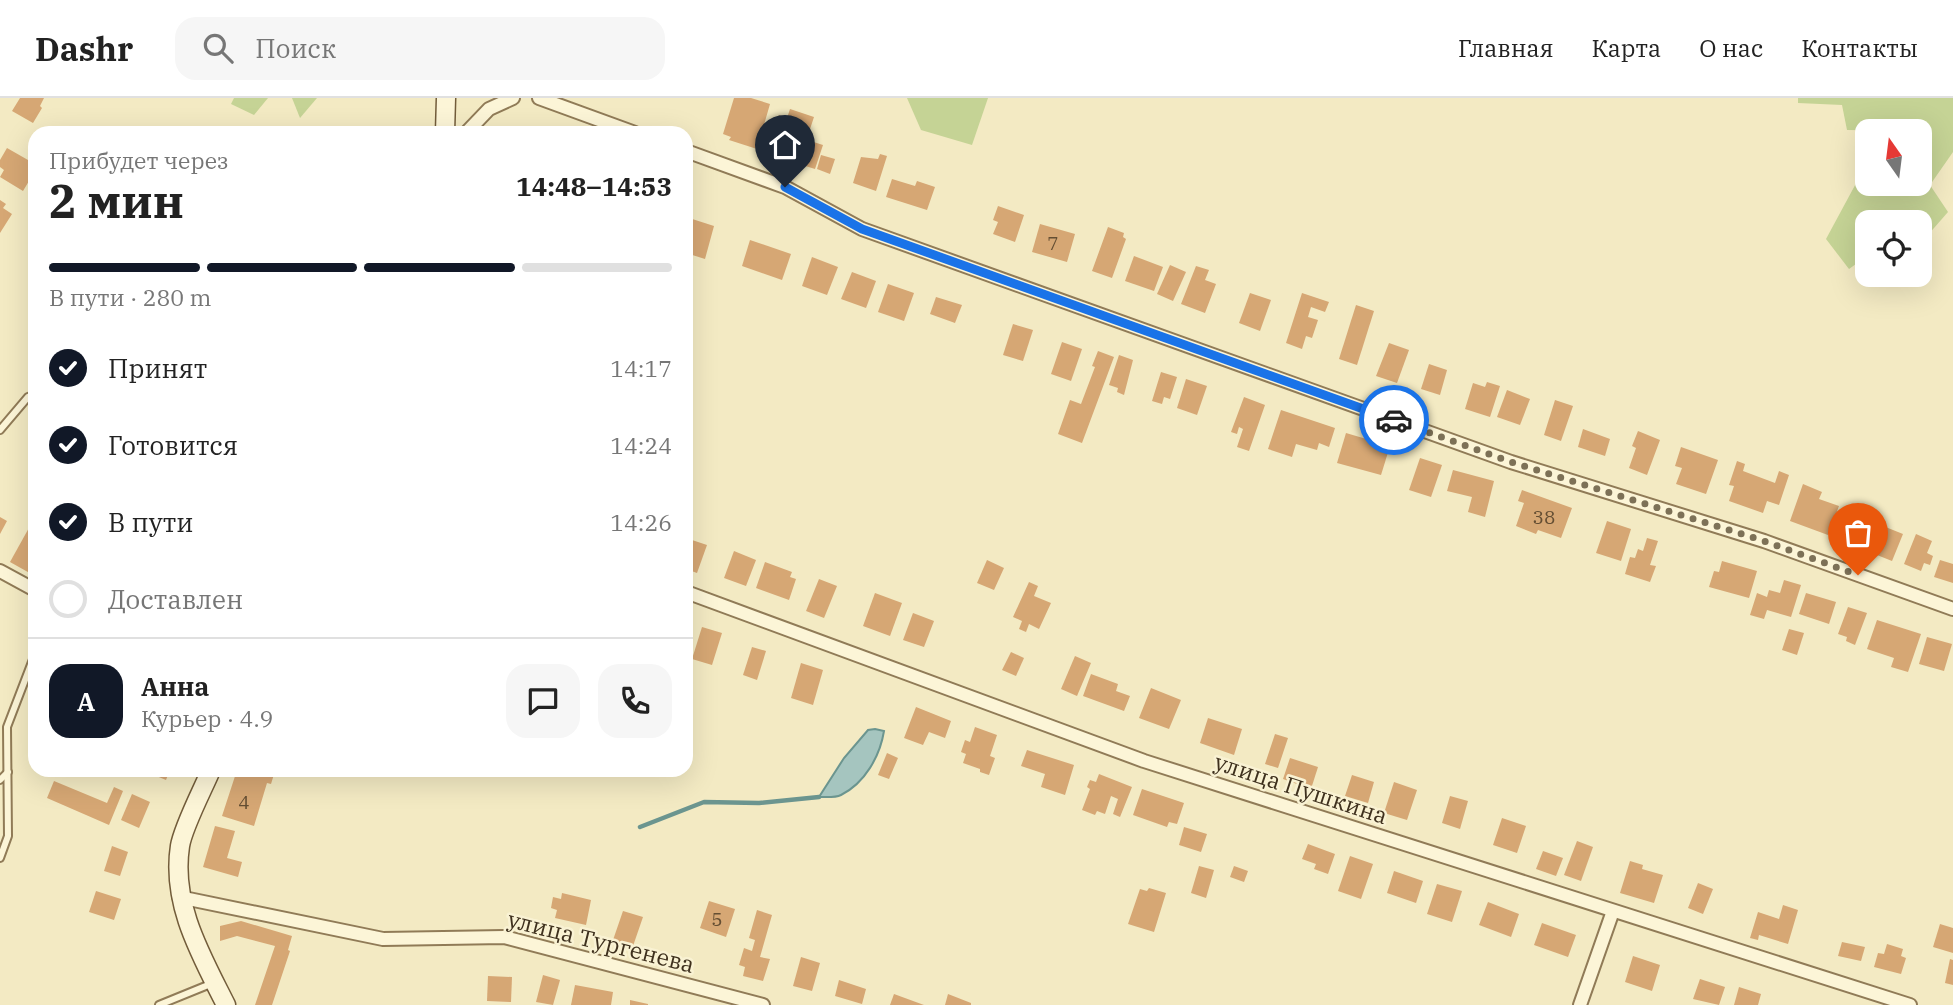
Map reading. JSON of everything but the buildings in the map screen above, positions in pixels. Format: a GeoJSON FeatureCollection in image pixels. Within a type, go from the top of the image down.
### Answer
{"type":"FeatureCollection","features":[{"type":"Feature","properties":{"kind":"street"},"geometry":{"type":"LineString","coordinates":[[445,126],[446,98]]}},
{"type":"Feature","properties":{"kind":"street"},"geometry":{"type":"LineString","coordinates":[[473,126],[489,109],[513,98]]}},
{"type":"Feature","properties":{"kind":"street"},"geometry":{"type":"LineString","coordinates":[[539,98],[616,126]]}},
{"type":"Feature","properties":{"kind":"street"},"geometry":{"type":"LineString","coordinates":[[693,154],[785,187],[875,233],[1498,457],[1764,541],[1953,609]]}},
{"type":"Feature","properties":{"kind":"street"},"geometry":{"type":"LineString","coordinates":[[0,571],[28,586]]}},
{"type":"Feature","properties":{"kind":"street","name":"улица Пушкина"},"geometry":{"type":"LineString","coordinates":[[693,594],[1144,761],[1910,1005]]}},
{"type":"Feature","properties":{"kind":"street"},"geometry":{"type":"LineString","coordinates":[[208,777],[180,844],[180,897],[197,947],[226,1005]]}},
{"type":"Feature","properties":{"kind":"street","name":"улица Тургенева"},"geometry":{"type":"LineString","coordinates":[[180,897],[383,939],[504,937],[763,1005]]}},
{"type":"Feature","properties":{"kind":"street"},"geometry":{"type":"LineString","coordinates":[[1580,1005],[1614,911]]}},
{"type":"Feature","properties":{"kind":"lane"},"geometry":{"type":"LineString","coordinates":[[0,430],[28,397]]}},
{"type":"Feature","properties":{"kind":"lane"},"geometry":{"type":"LineString","coordinates":[[0,858],[8,836],[6,727],[28,672]]}},
{"type":"Feature","properties":{"kind":"lane"},"geometry":{"type":"LineString","coordinates":[[0,780],[8,772]]}},
{"type":"Feature","properties":{"kind":"lane"},"geometry":{"type":"LineString","coordinates":[[159,1005],[215,982]]}},
{"type":"Feature","properties":{"kind":"green space"},"geometry":{"type":"Polygon","coordinates":[[[234,98],[268,98],[254,115],[231,104],[234,98]]]}},
{"type":"Feature","properties":{"kind":"green space"},"geometry":{"type":"Polygon","coordinates":[[[292,98],[317,98],[300,118],[292,98]]]}},
{"type":"Feature","properties":{"kind":"green space"},"geometry":{"type":"Polygon","coordinates":[[[907,98],[988,98],[972,145],[921,130],[907,98]]]}},
{"type":"Feature","properties":{"kind":"green space"},"geometry":{"type":"Polygon","coordinates":[[[1798,98],[1953,98],[1953,152],[1932,182],[1932,119],[1855,119],[1855,130],[1847,130],[1842,105],[1798,103],[1798,98]]]}},
{"type":"Feature","properties":{"kind":"green space"},"geometry":{"type":"Polygon","coordinates":[[[1855,185],[1855,196],[1932,196],[1932,188],[1948,212],[1932,230],[1932,210],[1855,210],[1855,265],[1849,269],[1826,239],[1855,185]]]}},
{"type":"Feature","properties":{"kind":"water"},"geometry":{"type":"Polygon","coordinates":[[[868,730],[884,731],[882,740],[875,759],[864,776],[841,795],[819,797],[844,758],[868,730]]]}},
{"type":"Feature","properties":{"kind":"waterway"},"geometry":{"type":"LineString","coordinates":[[640,827],[704,802],[759,803],[819,797]]}},
{"type":"Feature","properties":{"kind":"way so far"},"geometry":{"type":"LineString","coordinates":[[1394,420],[1511,462],[1764,541],[1858,575]]}},
{"type":"Feature","properties":{"kind":"route"},"geometry":{"type":"LineString","coordinates":[[785,187],[862,229],[1394,420]]}}]}
